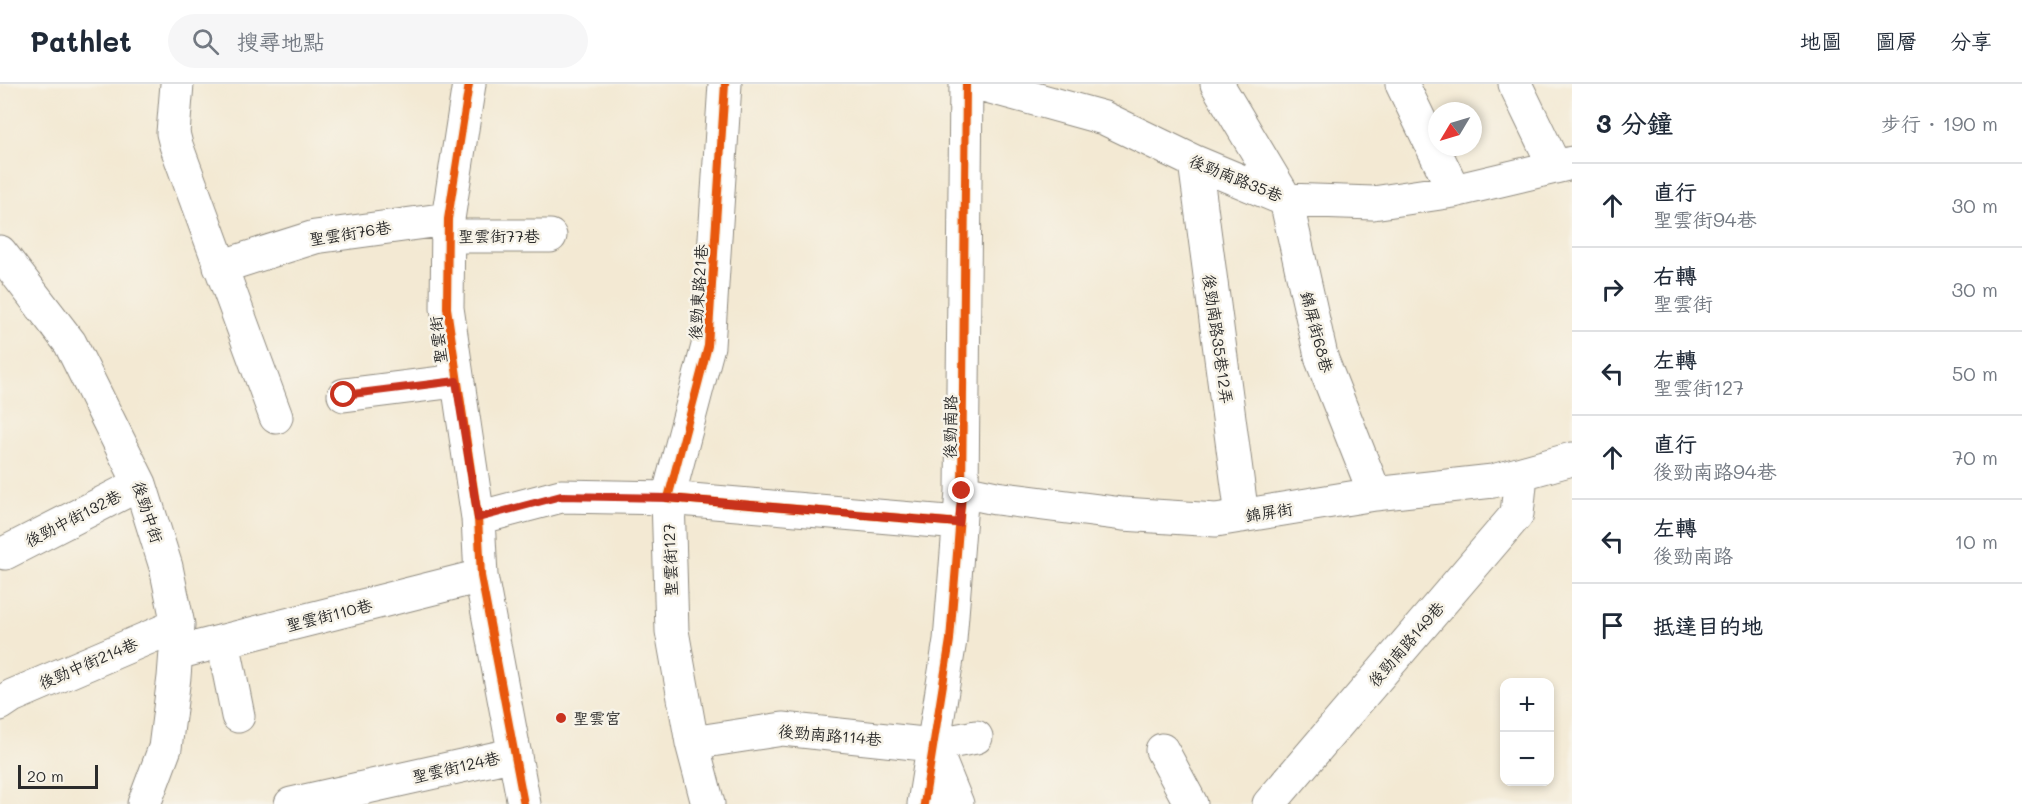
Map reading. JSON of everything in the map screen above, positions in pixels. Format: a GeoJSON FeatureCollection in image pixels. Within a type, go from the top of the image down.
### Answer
{"type":"FeatureCollection","features":[{"type":"Feature","properties":{"kind":"street"},"geometry":{"type":"LineString","coordinates":[[177,84],[175,139],[276,417]]}},
{"type":"Feature","properties":{"kind":"street","name":"聖雲街"},"geometry":{"type":"LineString","coordinates":[[469,84],[448,227],[447,309],[478,518],[481,576],[524,804]]}},
{"type":"Feature","properties":{"kind":"street","name":"後勁東路21巷"},"geometry":{"type":"LineString","coordinates":[[668,498],[708,346],[725,84]]}},
{"type":"Feature","properties":{"kind":"street","name":"後勁南路"},"geometry":{"type":"LineString","coordinates":[[924,804],[950,640],[962,491],[966,84]]}},
{"type":"Feature","properties":{"kind":"street","name":"後勁南路35巷"},"geometry":{"type":"LineString","coordinates":[[980,84],[1104,118],[1195,162],[1286,200],[1373,203],[1454,191],[1564,165]]}},
{"type":"Feature","properties":{"kind":"street","name":"錦屏街68巷"},"geometry":{"type":"LineString","coordinates":[[1217,84],[1286,200],[1322,360],[1375,494]]}},
{"type":"Feature","properties":{"kind":"street"},"geometry":{"type":"LineString","coordinates":[[1402,84],[1454,191]]}},
{"type":"Feature","properties":{"kind":"street"},"geometry":{"type":"LineString","coordinates":[[1515,84],[1564,165]]}},
{"type":"Feature","properties":{"kind":"street","name":"後勁南路35巷12弄"},"geometry":{"type":"LineString","coordinates":[[1195,162],[1242,516]]}},
{"type":"Feature","properties":{"kind":"street","name":"聖雲街76巷"},"geometry":{"type":"LineString","coordinates":[[220,267],[315,237],[448,227]]}},
{"type":"Feature","properties":{"kind":"street","name":"聖雲街77巷"},"geometry":{"type":"LineString","coordinates":[[448,227],[550,236]]}},
{"type":"Feature","properties":{"kind":"street","name":"後勁中街"},"geometry":{"type":"LineString","coordinates":[[0,252],[70,343],[140,484],[165,567],[177,639],[165,748],[144,804]]}},
{"type":"Feature","properties":{"kind":"street"},"geometry":{"type":"LineString","coordinates":[[344,395],[456,381]]}},
{"type":"Feature","properties":{"kind":"street","name":"錦屏街"},"geometry":{"type":"LineString","coordinates":[[962,491],[996,498],[1123,514],[1216,520],[1375,494],[1493,481],[1521,476],[1572,459]]}},
{"type":"Feature","properties":{"kind":"street","name":"後勁南路149巷"},"geometry":{"type":"LineString","coordinates":[[1269,804],[1517,513],[1521,476]]}},
{"type":"Feature","properties":{"kind":"street","name":"後勁中街132巷"},"geometry":{"type":"LineString","coordinates":[[5,553],[140,484]]}},
{"type":"Feature","properties":{"kind":"street"},"geometry":{"type":"LineString","coordinates":[[478,518],[561,496],[668,498],[959,523]]}},
{"type":"Feature","properties":{"kind":"street","name":"聖雲街127"},"geometry":{"type":"LineString","coordinates":[[668,498],[672,631],[692,742],[708,804]]}},
{"type":"Feature","properties":{"kind":"street","name":"聖雲街110巷"},"geometry":{"type":"LineString","coordinates":[[177,639],[223,641],[481,576]]}},
{"type":"Feature","properties":{"kind":"street","name":"後勁中街214巷"},"geometry":{"type":"LineString","coordinates":[[0,704],[12,696],[177,639]]}},
{"type":"Feature","properties":{"kind":"street"},"geometry":{"type":"LineString","coordinates":[[223,641],[238,716]]}},
{"type":"Feature","properties":{"kind":"street","name":"後勁南路114巷"},"geometry":{"type":"LineString","coordinates":[[692,742],[783,729],[933,745],[976,737]]}},
{"type":"Feature","properties":{"kind":"street"},"geometry":{"type":"LineString","coordinates":[[933,745],[957,804]]}},
{"type":"Feature","properties":{"kind":"street"},"geometry":{"type":"LineString","coordinates":[[1162,750],[1191,804]]}},
{"type":"Feature","properties":{"kind":"street","name":"聖雲街124巷"},"geometry":{"type":"LineString","coordinates":[[291,804],[515,754]]}},
{"type":"Feature","properties":{"kind":"cycle path"},"geometry":{"type":"LineString","coordinates":[[469,84],[448,219],[447,308],[478,518],[481,576],[524,804]]}},
{"type":"Feature","properties":{"kind":"cycle path"},"geometry":{"type":"LineString","coordinates":[[725,84],[708,346],[668,498],[959,523]]}},
{"type":"Feature","properties":{"kind":"cycle path"},"geometry":{"type":"LineString","coordinates":[[924,804],[950,640],[962,491],[966,84]]}},
{"type":"Feature","properties":{"kind":"place","name":"聖雲宮"},"geometry":{"type":"Point","coordinates":[561,718]}},
{"type":"Feature","properties":{"kind":"route"},"geometry":{"type":"LineString","coordinates":[[344,395],[456,381],[478,518],[561,496],[668,498],[959,523],[962,491]]}}]}
